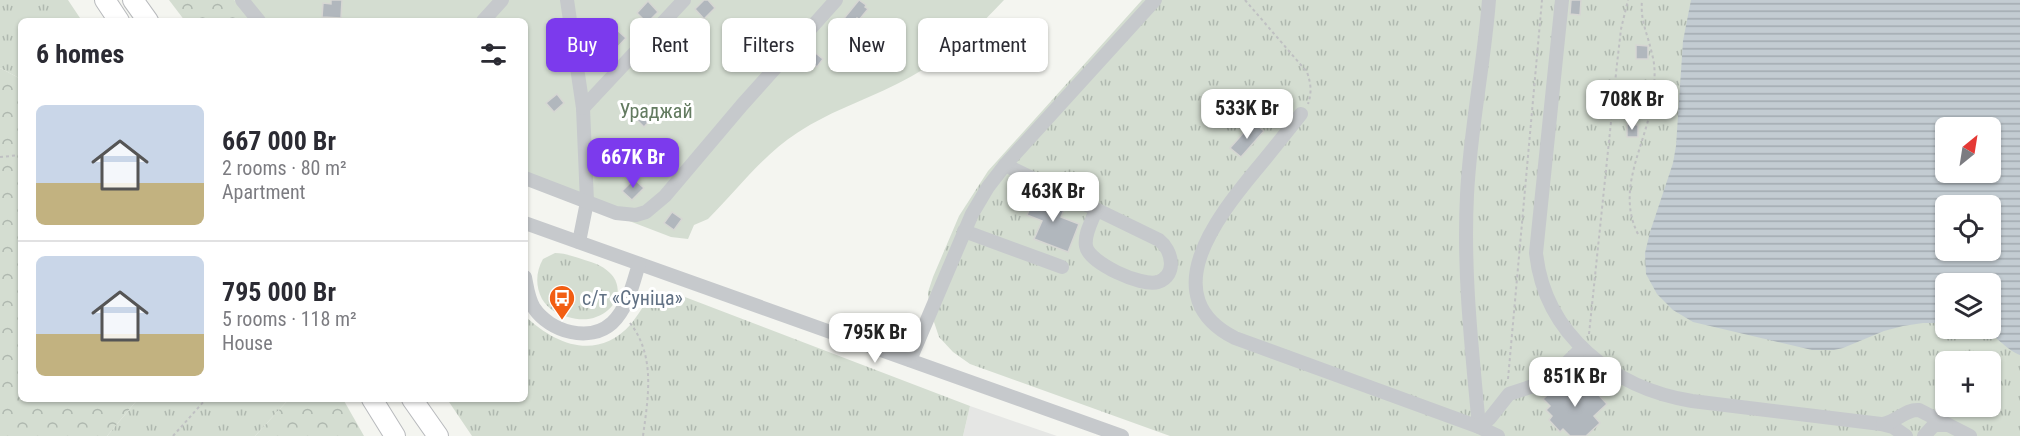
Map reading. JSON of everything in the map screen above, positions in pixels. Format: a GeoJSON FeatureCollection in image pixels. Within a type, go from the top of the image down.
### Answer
{"type":"FeatureCollection","features":[{"type":"Feature","properties":{"kind":"highway"},"geometry":{"type":"LineString","coordinates":[[105,0],[117,18]]}},
{"type":"Feature","properties":{"kind":"highway"},"geometry":{"type":"LineString","coordinates":[[133,0],[146,18]]}},
{"type":"Feature","properties":{"kind":"highway"},"geometry":{"type":"LineString","coordinates":[[374,402],[395,436]]}},
{"type":"Feature","properties":{"kind":"highway"},"geometry":{"type":"LineString","coordinates":[[413,402],[438,436]]}},
{"type":"Feature","properties":{"kind":"street"},"geometry":{"type":"LineString","coordinates":[[242,0],[256,18]]}},
{"type":"Feature","properties":{"kind":"street"},"geometry":{"type":"LineString","coordinates":[[486,18],[502,0]]}},
{"type":"Feature","properties":{"kind":"street"},"geometry":{"type":"LineString","coordinates":[[567,0],[583,108],[587,202],[579,242]]}},
{"type":"Feature","properties":{"kind":"street"},"geometry":{"type":"LineString","coordinates":[[583,108],[684,0]]}},
{"type":"Feature","properties":{"kind":"street"},"geometry":{"type":"LineString","coordinates":[[528,179],[626,215],[646,212],[656,205],[741,105],[836,0]]}},
{"type":"Feature","properties":{"kind":"street"},"geometry":{"type":"LineString","coordinates":[[910,360],[964,231],[980,200],[1005,165],[1155,0]]}},
{"type":"Feature","properties":{"kind":"street"},"geometry":{"type":"LineString","coordinates":[[1479,428],[1465,239],[1469,156],[1489,0]]}},
{"type":"Feature","properties":{"kind":"street"},"geometry":{"type":"LineString","coordinates":[[1562,0],[1536,253],[1542,283],[1562,325],[1581,349],[1620,376],[1650,391],[1677,398],[1881,424],[1893,427],[1905,435]]}},
{"type":"Feature","properties":{"kind":"street"},"geometry":{"type":"LineString","coordinates":[[1301,114],[1229,203],[1209,236],[1203,249],[1196,281],[1201,309],[1210,322],[1235,338],[1498,436]]}},
{"type":"Feature","properties":{"kind":"street"},"geometry":{"type":"LineString","coordinates":[[1005,165],[1096,210],[1165,245],[1171,258],[1171,265],[1163,278],[1158,282],[1142,282],[1105,267],[1090,255],[1086,242],[1096,210]]}},
{"type":"Feature","properties":{"kind":"street"},"geometry":{"type":"LineString","coordinates":[[528,224],[1122,436]]}},
{"type":"Feature","properties":{"kind":"street"},"geometry":{"type":"LineString","coordinates":[[964,231],[1062,267]]}},
{"type":"Feature","properties":{"kind":"street"},"geometry":{"type":"LineString","coordinates":[[528,295],[542,317],[561,329],[578,333],[602,329],[621,312],[639,264]]}},
{"type":"Feature","properties":{"kind":"street"},"geometry":{"type":"LineString","coordinates":[[1479,428],[1491,418],[1509,394],[1548,381],[1581,349]]}},
{"type":"Feature","properties":{"kind":"street"},"geometry":{"type":"LineString","coordinates":[[1881,424],[1894,422],[1914,410],[1923,412],[1970,436]]}},
{"type":"Feature","properties":{"kind":"street"},"geometry":{"type":"LineString","coordinates":[[1923,412],[1929,421],[1925,434]]}},
{"type":"Feature","properties":{"kind":"street"},"geometry":{"type":"LineString","coordinates":[[1902,416],[1900,424],[1905,435]]}},
{"type":"Feature","properties":{"kind":"street"},"geometry":{"type":"LineString","coordinates":[[1925,434],[1937,424],[1950,426]]}},
{"type":"Feature","properties":{"kind":"path"},"geometry":{"type":"LineString","coordinates":[[1245,0],[1307,72],[1311,83],[1311,94],[1301,114]]}},
{"type":"Feature","properties":{"kind":"path"},"geometry":{"type":"LineString","coordinates":[[1509,394],[1508,364],[1542,0]]}},
{"type":"Feature","properties":{"kind":"path"},"geometry":{"type":"LineString","coordinates":[[1591,315],[1618,52],[1628,0]]}},
{"type":"Feature","properties":{"kind":"path"},"geometry":{"type":"LineString","coordinates":[[1638,234],[1633,224],[1628,200],[1634,169],[1646,132],[1654,89],[1653,54],[1644,29],[1641,12],[1642,0]]}},
{"type":"Feature","properties":{"kind":"path"},"geometry":{"type":"LineString","coordinates":[[0,157],[18,155]]}},
{"type":"Feature","properties":{"kind":"path"},"geometry":{"type":"LineString","coordinates":[[621,312],[633,327],[647,357],[650,386],[643,436]]}},
{"type":"Feature","properties":{"kind":"path"},"geometry":{"type":"LineString","coordinates":[[172,436],[203,402]]}},
{"type":"Feature","properties":{"kind":"shaded area"},"geometry":{"type":"Polygon","coordinates":[[[1691,0],[2020,0],[2020,355],[1997,339],[2001,339],[2001,273],[1935,273],[1935,323],[1903,326],[1884,331],[1834,350],[1812,350],[1693,322],[1673,310],[1657,294],[1646,274],[1645,253],[1673,163],[1683,41],[1691,0]]]}},
{"type":"Feature","properties":{"kind":"shaded area"},"geometry":{"type":"Polygon","coordinates":[[[970,406],[1019,423],[1057,436],[963,436],[970,406]]]}},
{"type":"Feature","properties":{"kind":"green space"},"geometry":{"type":"Polygon","coordinates":[[[0,0],[68,0],[80,18],[18,18],[18,77],[0,68],[0,0]]]}},
{"type":"Feature","properties":{"kind":"green space"},"geometry":{"type":"Polygon","coordinates":[[[169,0],[234,0],[249,18],[183,18],[169,0]]]}},
{"type":"Feature","properties":{"kind":"green space","name":"Ураджай"},"geometry":{"type":"Polygon","coordinates":[[[234,0],[1004,0],[987,18],[918,18],[918,72],[825,117],[784,142],[761,162],[708,219],[694,225],[688,239],[671,237],[528,182],[528,18],[249,18],[234,0]]]}},
{"type":"Feature","properties":{"kind":"green space"},"geometry":{"type":"Polygon","coordinates":[[[1142,0],[2020,0],[2020,436],[1170,436],[970,364],[953,352],[939,337],[929,307],[928,292],[959,216],[988,171],[1142,0]]]}},
{"type":"Feature","properties":{"kind":"green space"},"geometry":{"type":"Polygon","coordinates":[[[0,68],[18,77],[18,402],[135,402],[107,436],[0,436],[0,68]]]}},
{"type":"Feature","properties":{"kind":"green space"},"geometry":{"type":"Polygon","coordinates":[[[555,253],[591,262],[606,270],[615,280],[618,291],[615,301],[608,310],[597,317],[584,319],[564,316],[547,306],[538,289],[538,274],[543,259],[555,253]]]}},
{"type":"Feature","properties":{"kind":"green space"},"geometry":{"type":"Polygon","coordinates":[[[664,293],[677,294],[970,406],[963,436],[472,436],[449,402],[528,402],[528,318],[550,335],[578,345],[591,346],[605,343],[618,336],[631,324],[644,305],[664,293]]]}},
{"type":"Feature","properties":{"kind":"green space"},"geometry":{"type":"Polygon","coordinates":[[[135,402],[286,402],[255,436],[107,436],[135,402]]]}},
{"type":"Feature","properties":{"kind":"green space"},"geometry":{"type":"Polygon","coordinates":[[[286,402],[345,402],[364,436],[255,436],[286,402]]]}},
{"type":"Feature","properties":{"kind":"building"},"geometry":{"type":"Polygon","coordinates":[[[331,0],[342,0],[341,18],[322,17],[323,3],[331,4],[331,0]]]}},
{"type":"Feature","properties":{"kind":"building"},"geometry":{"type":"Polygon","coordinates":[[[704,0],[708,0],[715,8],[705,18],[695,9],[704,0]]]}},
{"type":"Feature","properties":{"kind":"building"},"geometry":{"type":"Polygon","coordinates":[[[859,0],[868,9],[861,18],[844,18],[859,0]]]}},
{"type":"Feature","properties":{"kind":"building"},"geometry":{"type":"Polygon","coordinates":[[[1571,0],[1581,0],[1580,15],[1570,14],[1571,0]]]}},
{"type":"Feature","properties":{"kind":"building"},"geometry":{"type":"Polygon","coordinates":[[[648,1],[658,12],[652,18],[642,18],[637,13],[648,1]]]}},
{"type":"Feature","properties":{"kind":"building"},"geometry":{"type":"Polygon","coordinates":[[[618,31],[626,38],[618,47],[618,31]]]}},
{"type":"Feature","properties":{"kind":"building"},"geometry":{"type":"Polygon","coordinates":[[[1636,45],[1648,46],[1648,59],[1636,59],[1636,45]]]}},
{"type":"Feature","properties":{"kind":"building"},"geometry":{"type":"Polygon","coordinates":[[[816,53],[823,59],[816,66],[816,53]]]}},
{"type":"Feature","properties":{"kind":"building"},"geometry":{"type":"Polygon","coordinates":[[[557,94],[564,103],[554,112],[546,103],[557,94]]]}},
{"type":"Feature","properties":{"kind":"building"},"geometry":{"type":"Polygon","coordinates":[[[643,109],[652,118],[644,127],[635,118],[643,109]]]}},
{"type":"Feature","properties":{"kind":"building"},"geometry":{"type":"Polygon","coordinates":[[[1253,122],[1264,131],[1241,157],[1230,148],[1253,122]]]}},
{"type":"Feature","properties":{"kind":"building"},"geometry":{"type":"Polygon","coordinates":[[[1627,124],[1638,125],[1638,137],[1627,137],[1627,124]]]}},
{"type":"Feature","properties":{"kind":"building"},"geometry":{"type":"Polygon","coordinates":[[[634,179],[644,188],[632,200],[622,191],[634,179]]]}},
{"type":"Feature","properties":{"kind":"building"},"geometry":{"type":"Polygon","coordinates":[[[1036,193],[1066,205],[1061,217],[1079,224],[1068,252],[1034,239],[1042,221],[1027,215],[1036,193]]]}},
{"type":"Feature","properties":{"kind":"building"},"geometry":{"type":"Polygon","coordinates":[[[672,212],[682,219],[674,230],[664,223],[672,212]]]}},
{"type":"Feature","properties":{"kind":"building"},"geometry":{"type":"Polygon","coordinates":[[[1581,376],[1607,404],[1594,416],[1600,423],[1586,436],[1570,436],[1563,429],[1560,432],[1549,420],[1552,416],[1546,410],[1550,406],[1543,399],[1561,382],[1567,389],[1581,376]]]}},
{"type":"Feature","properties":{"kind":"place","name":"с/т «Суніца»"},"geometry":{"type":"Point","coordinates":[562,321]}}]}
